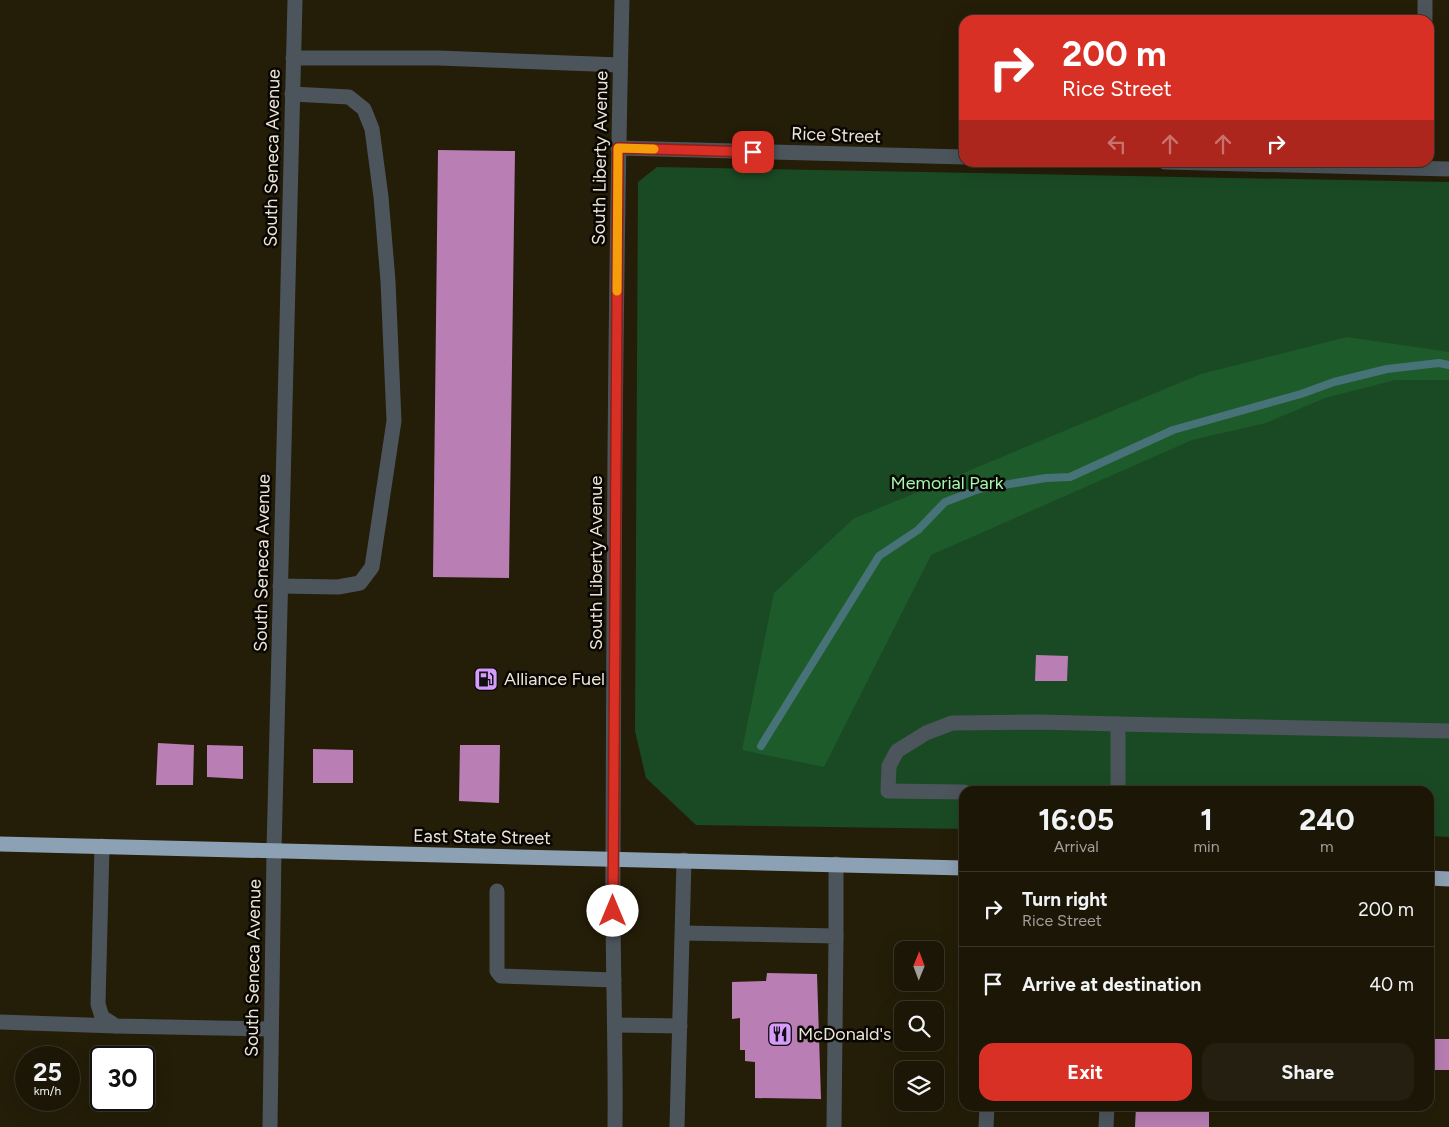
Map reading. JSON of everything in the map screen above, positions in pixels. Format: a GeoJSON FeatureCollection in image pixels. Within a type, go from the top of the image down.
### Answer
{"type":"FeatureCollection","features":[{"type":"Feature","properties":{"kind":"highway","name":"East State Street"},"geometry":{"type":"LineString","coordinates":[[0,844],[959,868]]}},
{"type":"Feature","properties":{"kind":"highway"},"geometry":{"type":"LineString","coordinates":[[1434,878],[1449,878]]}},
{"type":"Feature","properties":{"kind":"street","name":"South Seneca Avenue"},"geometry":{"type":"LineString","coordinates":[[270,1127],[274,851],[295,0]]}},
{"type":"Feature","properties":{"kind":"street","name":"South Liberty Avenue"},"geometry":{"type":"LineString","coordinates":[[615,1127],[617,1026],[614,980],[613,859],[618,148],[622,0]]}},
{"type":"Feature","properties":{"kind":"street"},"geometry":{"type":"LineString","coordinates":[[1425,0],[1425,15]]}},
{"type":"Feature","properties":{"kind":"street"},"geometry":{"type":"LineString","coordinates":[[293,58],[439,58],[620,65]]}},
{"type":"Feature","properties":{"kind":"street"},"geometry":{"type":"LineString","coordinates":[[280,586],[338,587],[360,583],[372,567],[394,421],[388,281],[381,196],[372,129],[364,109],[349,97],[292,94]]}},
{"type":"Feature","properties":{"kind":"street","name":"Rice Street"},"geometry":{"type":"LineString","coordinates":[[618,148],[959,157]]}},
{"type":"Feature","properties":{"kind":"street"},"geometry":{"type":"LineString","coordinates":[[1430,167],[1449,169]]}},
{"type":"Feature","properties":{"kind":"street"},"geometry":{"type":"LineString","coordinates":[[959,792],[888,791],[889,766],[896,751],[926,733],[952,723],[1038,722],[1449,731]]}},
{"type":"Feature","properties":{"kind":"street"},"geometry":{"type":"LineString","coordinates":[[1118,724],[1118,786]]}},
{"type":"Feature","properties":{"kind":"street"},"geometry":{"type":"LineString","coordinates":[[102,846],[98,1004],[102,1017],[116,1026]]}},
{"type":"Feature","properties":{"kind":"street"},"geometry":{"type":"LineString","coordinates":[[676,1127],[684,860]]}},
{"type":"Feature","properties":{"kind":"street"},"geometry":{"type":"LineString","coordinates":[[834,1127],[836,864]]}},
{"type":"Feature","properties":{"kind":"street"},"geometry":{"type":"LineString","coordinates":[[497,891],[497,971],[501,976],[614,980]]}},
{"type":"Feature","properties":{"kind":"street"},"geometry":{"type":"LineString","coordinates":[[683,933],[836,936]]}},
{"type":"Feature","properties":{"kind":"street"},"geometry":{"type":"LineString","coordinates":[[0,1022],[271,1029]]}},
{"type":"Feature","properties":{"kind":"street"},"geometry":{"type":"LineString","coordinates":[[617,1026],[680,1026]]}},
{"type":"Feature","properties":{"kind":"street"},"geometry":{"type":"LineString","coordinates":[[986,1127],[987,1111]]}},
{"type":"Feature","properties":{"kind":"street"},"geometry":{"type":"LineString","coordinates":[[1106,1127],[1107,1111]]}},
{"type":"Feature","properties":{"kind":"green space","name":"Memorial Park"},"geometry":{"type":"Polygon","coordinates":[[[657,167],[1449,182],[1449,837],[1434,836],[1434,786],[959,786],[959,829],[696,825],[646,778],[635,731],[638,182],[657,167]]]}},
{"type":"Feature","properties":{"kind":"green space"},"geometry":{"type":"Polygon","coordinates":[[[1347,337],[1449,352],[1449,380],[1395,380],[1325,398],[1266,423],[1192,440],[931,555],[824,767],[742,750],[774,593],[853,519],[1201,374],[1347,337]]]}},
{"type":"Feature","properties":{"kind":"building"},"geometry":{"type":"Polygon","coordinates":[[[438,150],[515,151],[509,578],[433,577],[438,150]]]}},
{"type":"Feature","properties":{"kind":"building"},"geometry":{"type":"Polygon","coordinates":[[[1036,655],[1068,656],[1067,681],[1035,681],[1036,655]]]}},
{"type":"Feature","properties":{"kind":"building"},"geometry":{"type":"Polygon","coordinates":[[[158,743],[194,745],[193,785],[156,785],[158,743]]]}},
{"type":"Feature","properties":{"kind":"building"},"geometry":{"type":"Polygon","coordinates":[[[207,745],[243,746],[243,779],[207,777],[207,745]]]}},
{"type":"Feature","properties":{"kind":"building"},"geometry":{"type":"Polygon","coordinates":[[[460,745],[500,745],[499,803],[459,801],[460,745]]]}},
{"type":"Feature","properties":{"kind":"building"},"geometry":{"type":"Polygon","coordinates":[[[313,749],[353,750],[353,783],[313,783],[313,749]]]}},
{"type":"Feature","properties":{"kind":"building","name":"McDonald's"},"geometry":{"type":"Polygon","coordinates":[[[767,973],[817,974],[821,1099],[755,1098],[755,1062],[745,1061],[745,1050],[740,1050],[740,1018],[732,1019],[732,982],[766,981],[767,973]]]}},
{"type":"Feature","properties":{"kind":"building"},"geometry":{"type":"Polygon","coordinates":[[[1434,1039],[1449,1039],[1449,1070],[1434,1070],[1434,1039]]]}},
{"type":"Feature","properties":{"kind":"building"},"geometry":{"type":"Polygon","coordinates":[[[1136,1111],[1209,1111],[1209,1127],[1135,1127],[1136,1111]]]}},
{"type":"Feature","properties":{"kind":"waterway"},"geometry":{"type":"LineString","coordinates":[[761,746],[879,556],[918,530],[945,502],[979,489],[1046,478],[1070,477],[1173,430],[1301,394],[1334,382],[1387,369],[1439,363],[1449,365]]}},
{"type":"Feature","properties":{"kind":"slow traffic"},"geometry":{"type":"LineString","coordinates":[[617,291],[618,148],[654,149]]}},
{"type":"Feature","properties":{"kind":"place","name":"Alliance Fuel"},"geometry":{"type":"Point","coordinates":[486,679]}},
{"type":"Feature","properties":{"kind":"place","name":"McDonald's"},"geometry":{"type":"Point","coordinates":[780,1034]}},
{"type":"Feature","properties":{"kind":"route"},"geometry":{"type":"LineString","coordinates":[[613,911],[618,148],[753,152]]}}]}
